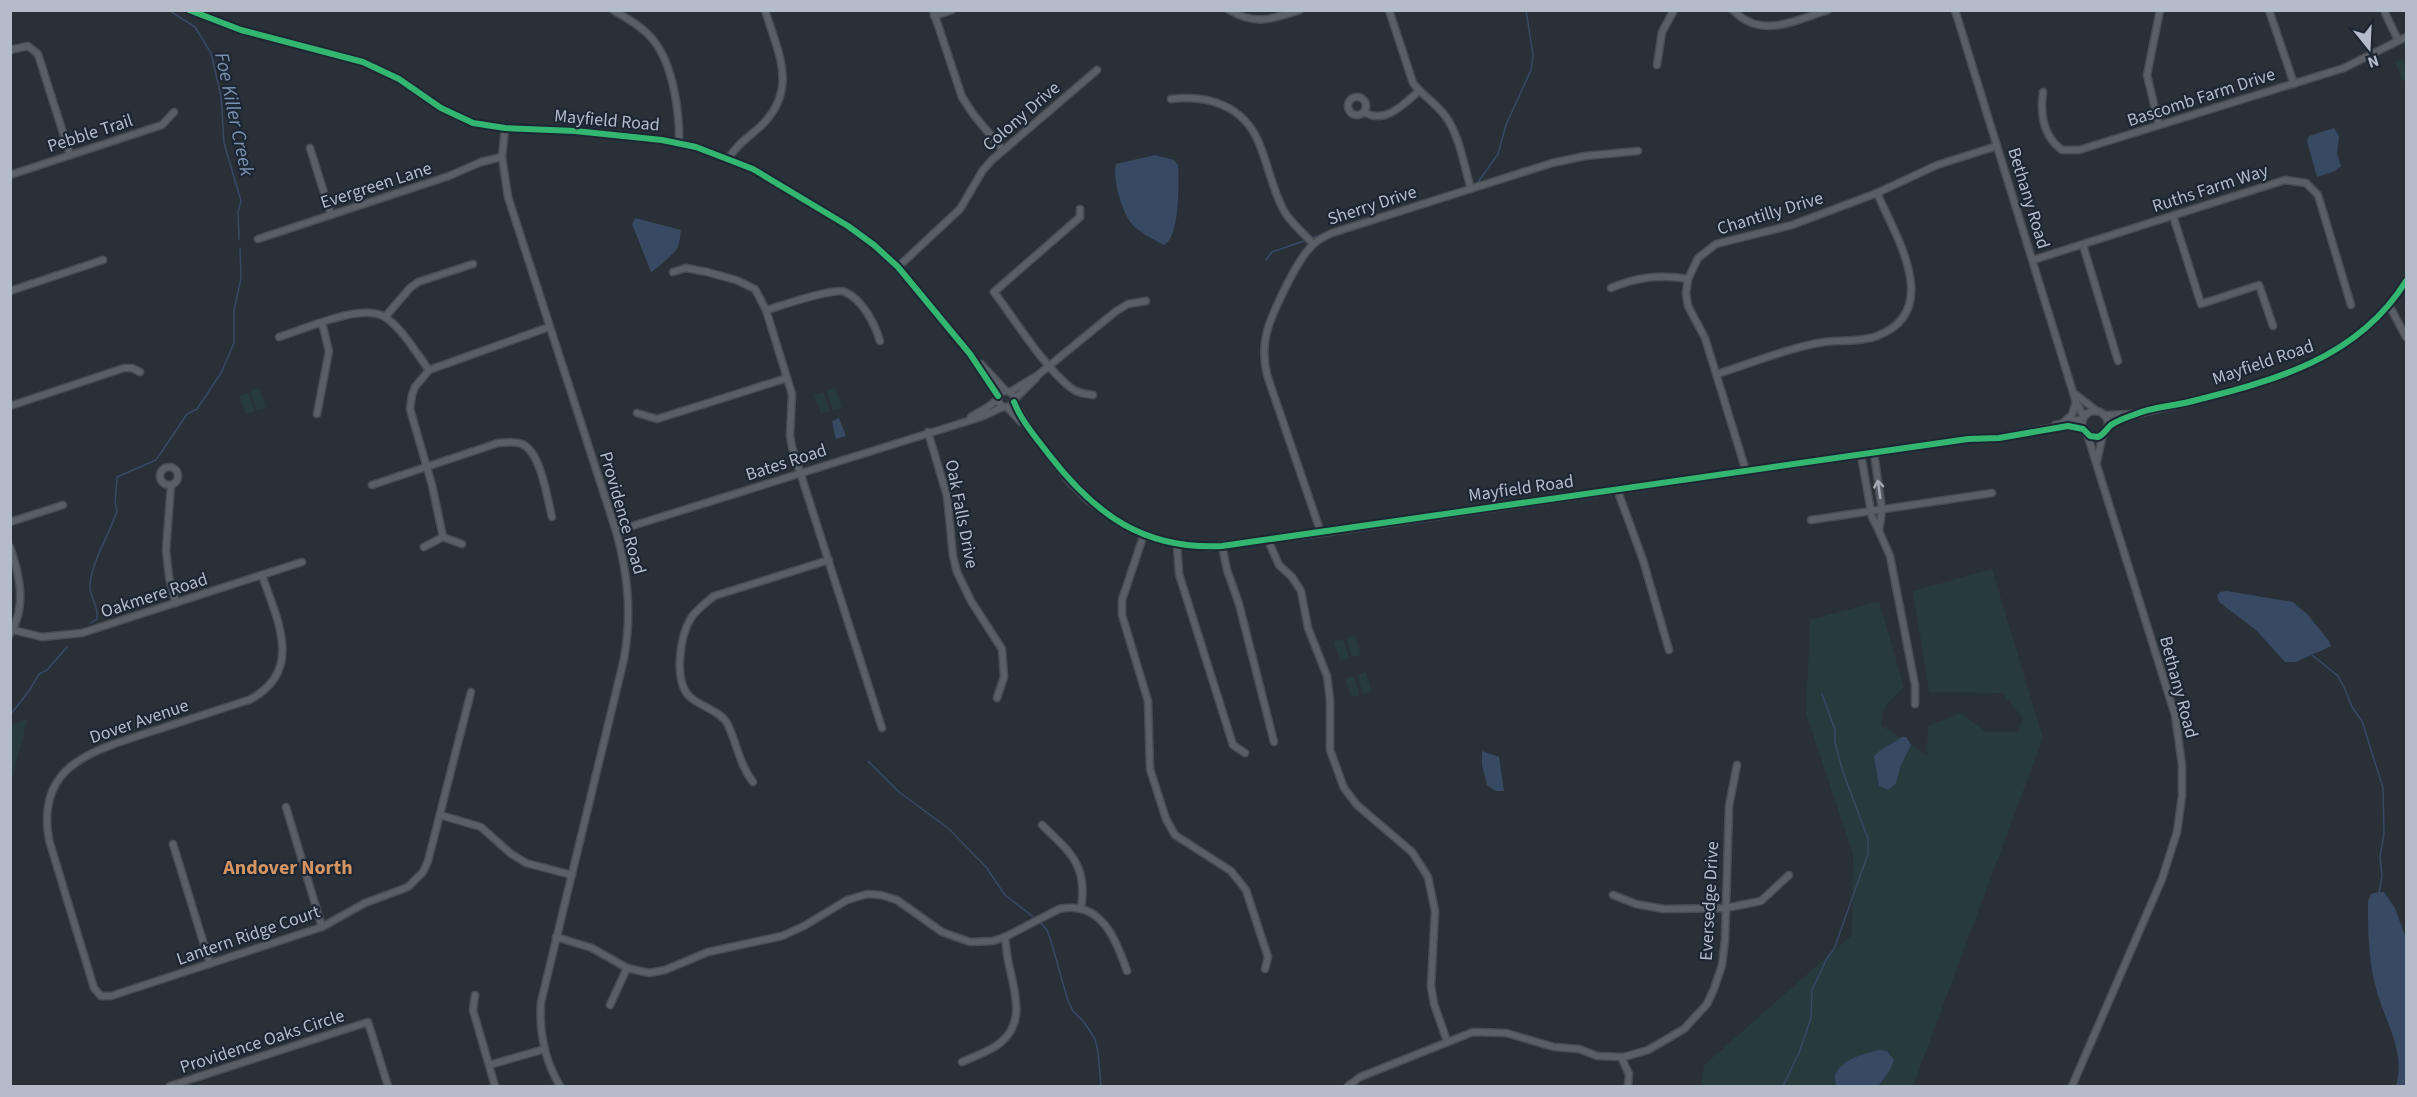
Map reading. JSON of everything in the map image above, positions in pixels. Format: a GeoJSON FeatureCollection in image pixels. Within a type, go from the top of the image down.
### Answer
{"type":"FeatureCollection","features":[{"type":"Feature","properties":{"kind":"street","name":"Mayfield Road"},"geometry":{"type":"LineString","coordinates":[[189,10],[241,30],[363,62],[399,79],[452,113],[473,123],[506,128],[595,133],[679,143],[729,158],[753,170],[848,226],[898,267],[970,354],[1008,391],[1033,435]]}},
{"type":"Feature","properties":{"kind":"street"},"geometry":{"type":"LineString","coordinates":[[613,10],[634,22],[654,41],[663,59],[680,119],[679,143]]}},
{"type":"Feature","properties":{"kind":"street"},"geometry":{"type":"LineString","coordinates":[[729,158],[735,149],[775,111],[782,96],[784,76],[765,10]]}},
{"type":"Feature","properties":{"kind":"street"},"geometry":{"type":"LineString","coordinates":[[952,10],[933,13],[962,97],[1003,150]]}},
{"type":"Feature","properties":{"kind":"street"},"geometry":{"type":"LineString","coordinates":[[1229,10],[1241,17],[1258,21],[1274,19],[1300,10]]}},
{"type":"Feature","properties":{"kind":"street"},"geometry":{"type":"LineString","coordinates":[[1389,10],[1409,73],[1419,91],[1440,109],[1449,122],[1471,189]]}},
{"type":"Feature","properties":{"kind":"street"},"geometry":{"type":"LineString","coordinates":[[1657,65],[1662,32],[1674,10]]}},
{"type":"Feature","properties":{"kind":"street"},"geometry":{"type":"LineString","coordinates":[[1733,10],[1750,24],[1759,27],[1780,26],[1828,10]]}},
{"type":"Feature","properties":{"kind":"street","name":"Bethany Road"},"geometry":{"type":"LineString","coordinates":[[1955,10],[2076,402],[2084,418]]}},
{"type":"Feature","properties":{"kind":"street"},"geometry":{"type":"LineString","coordinates":[[2159,125],[2147,75],[2160,10]]}},
{"type":"Feature","properties":{"kind":"street"},"geometry":{"type":"LineString","coordinates":[[2269,10],[2294,84]]}},
{"type":"Feature","properties":{"kind":"street"},"geometry":{"type":"LineString","coordinates":[[2385,13],[2398,40]]}},
{"type":"Feature","properties":{"kind":"street","name":"Bascomb Farm Drive"},"geometry":{"type":"LineString","coordinates":[[2043,92],[2040,110],[2048,136],[2062,150],[2070,151],[2344,68],[2406,37]]}},
{"type":"Feature","properties":{"kind":"street"},"geometry":{"type":"LineString","coordinates":[[10,50],[28,46],[34,48],[38,54],[70,155]]}},
{"type":"Feature","properties":{"kind":"street","name":"Colony Drive"},"geometry":{"type":"LineString","coordinates":[[898,267],[960,209],[983,170],[1003,150],[1096,70]]}},
{"type":"Feature","properties":{"kind":"street"},"geometry":{"type":"LineString","coordinates":[[1364,112],[1371,116],[1394,112],[1419,91]]}},
{"type":"Feature","properties":{"kind":"street"},"geometry":{"type":"LineString","coordinates":[[1171,99],[1216,100],[1245,120],[1259,141],[1284,211],[1313,244]]}},
{"type":"Feature","properties":{"kind":"street","name":"Pebble Trail"},"geometry":{"type":"LineString","coordinates":[[10,175],[162,125],[174,112]]}},
{"type":"Feature","properties":{"kind":"street","name":"Providence Road"},"geometry":{"type":"LineString","coordinates":[[506,128],[502,158],[508,197],[616,531],[628,585],[627,640],[608,732],[556,937],[542,1002],[541,1025],[545,1049],[560,1086]]}},
{"type":"Feature","properties":{"kind":"street","name":"Chantilly Drive"},"geometry":{"type":"LineString","coordinates":[[1688,279],[1698,258],[1716,244],[1792,225],[1877,193],[1937,165],[1997,146]]}},
{"type":"Feature","properties":{"kind":"street"},"geometry":{"type":"LineString","coordinates":[[310,148],[331,215]]}},
{"type":"Feature","properties":{"kind":"street","name":"Sherry Drive"},"geometry":{"type":"LineString","coordinates":[[1321,533],[1268,378],[1264,355],[1271,321],[1302,258],[1313,244],[1332,233],[1565,159],[1638,151]]}},
{"type":"Feature","properties":{"kind":"street","name":"Evergreen Lane"},"geometry":{"type":"LineString","coordinates":[[258,239],[449,176],[481,162],[502,158]]}},
{"type":"Feature","properties":{"kind":"street","name":"Ruths Farm Way"},"geometry":{"type":"LineString","coordinates":[[2033,260],[2286,180],[2306,183],[2318,195],[2351,305]]}},
{"type":"Feature","properties":{"kind":"street"},"geometry":{"type":"LineString","coordinates":[[1717,374],[1815,344],[1876,337],[1889,331],[1900,322],[1911,302],[1912,278],[1877,193]]}},
{"type":"Feature","properties":{"kind":"street"},"geometry":{"type":"LineString","coordinates":[[1080,208],[1080,218],[994,291],[1050,366],[1070,388],[1078,393],[1093,395]]}},
{"type":"Feature","properties":{"kind":"street"},"geometry":{"type":"LineString","coordinates":[[2173,216],[2201,304],[2259,285],[2273,326]]}},
{"type":"Feature","properties":{"kind":"street"},"geometry":{"type":"LineString","coordinates":[[2083,244],[2118,361]]}},
{"type":"Feature","properties":{"kind":"street"},"geometry":{"type":"LineString","coordinates":[[10,291],[103,260]]}},
{"type":"Feature","properties":{"kind":"street"},"geometry":{"type":"LineString","coordinates":[[385,317],[418,282],[473,264]]}},
{"type":"Feature","properties":{"kind":"street"},"geometry":{"type":"LineString","coordinates":[[673,272],[686,268],[736,280],[755,289],[766,310],[792,401],[791,442],[882,728]]}},
{"type":"Feature","properties":{"kind":"street"},"geometry":{"type":"LineString","coordinates":[[1611,288],[1630,280],[1649,276],[1688,279],[1686,292],[1688,306],[1705,338],[1746,471]]}},
{"type":"Feature","properties":{"kind":"street","name":"Mayfield Road"},"geometry":{"type":"LineString","coordinates":[[2108,427],[2135,414],[2221,393],[2307,366],[2351,342],[2389,305],[2406,281]]}},
{"type":"Feature","properties":{"kind":"street"},"geometry":{"type":"LineString","coordinates":[[766,310],[831,292],[843,291],[855,298],[875,326],[880,341]]}},
{"type":"Feature","properties":{"kind":"street"},"geometry":{"type":"LineString","coordinates":[[1038,375],[1115,312],[1128,304],[1146,301]]}},
{"type":"Feature","properties":{"kind":"street"},"geometry":{"type":"LineString","coordinates":[[2389,305],[2406,337]]}},
{"type":"Feature","properties":{"kind":"street"},"geometry":{"type":"LineString","coordinates":[[279,337],[352,314],[368,312],[385,317],[404,336],[429,370]]}},
{"type":"Feature","properties":{"kind":"street"},"geometry":{"type":"LineString","coordinates":[[316,414],[329,351],[322,323]]}},
{"type":"Feature","properties":{"kind":"street"},"geometry":{"type":"LineString","coordinates":[[443,537],[427,467],[410,409],[412,395],[429,370],[549,327]]}},
{"type":"Feature","properties":{"kind":"street","name":"Mayfield Road"},"geometry":{"type":"LineString","coordinates":[[970,354],[1005,407],[1033,435],[1070,482],[1087,499],[1120,523],[1144,534],[1177,544],[1222,546],[1321,533],[1968,439],[1999,438],[2053,428],[2075,426],[2085,432]]}},
{"type":"Feature","properties":{"kind":"street"},"geometry":{"type":"LineString","coordinates":[[10,406],[124,368],[132,368],[140,372]]}},
{"type":"Feature","properties":{"kind":"street","name":"Bates Road"},"geometry":{"type":"LineString","coordinates":[[616,531],[981,417],[1014,401],[1038,375]]}},
{"type":"Feature","properties":{"kind":"street","name":"Bates Road"},"geometry":{"type":"LineString","coordinates":[[966,420],[988,407],[998,397],[1038,375]]}},
{"type":"Feature","properties":{"kind":"street"},"geometry":{"type":"LineString","coordinates":[[637,413],[657,419],[787,378]]}},
{"type":"Feature","properties":{"kind":"street"},"geometry":{"type":"LineString","coordinates":[[2075,394],[2104,414],[2108,421],[2108,427],[2103,434],[2094,437],[2085,432],[2084,418],[2090,412],[2097,411]]}},
{"type":"Feature","properties":{"kind":"street"},"geometry":{"type":"LineString","coordinates":[[2064,422],[2072,415],[2076,402]]}},
{"type":"Feature","properties":{"kind":"street","name":"Mayfield Road"},"geometry":{"type":"LineString","coordinates":[[2104,414],[2135,414]]}},
{"type":"Feature","properties":{"kind":"street","name":"Mayfield Road"},"geometry":{"type":"LineString","coordinates":[[2053,428],[2064,422],[2084,418]]}},
{"type":"Feature","properties":{"kind":"street","name":"Oak Falls Drive"},"geometry":{"type":"LineString","coordinates":[[928,432],[947,496],[953,556],[957,572],[971,601],[1002,649],[1004,677],[997,698]]}},
{"type":"Feature","properties":{"kind":"street","name":"Bethany Road"},"geometry":{"type":"LineString","coordinates":[[2072,1086],[2162,879],[2180,821],[2182,796],[2182,765],[2175,715],[2097,461],[2085,432]]}},
{"type":"Feature","properties":{"kind":"street","name":"Bethany Road"},"geometry":{"type":"LineString","coordinates":[[2097,461],[2103,434]]}},
{"type":"Feature","properties":{"kind":"street"},"geometry":{"type":"LineString","coordinates":[[372,485],[498,443],[523,444],[535,456],[552,517]]}},
{"type":"Feature","properties":{"kind":"street"},"geometry":{"type":"LineString","coordinates":[[1874,453],[1882,510],[1880,531]]}},
{"type":"Feature","properties":{"kind":"street"},"geometry":{"type":"LineString","coordinates":[[1861,455],[1871,511],[1890,556],[1915,685],[1915,704]]}},
{"type":"Feature","properties":{"kind":"street"},"geometry":{"type":"LineString","coordinates":[[171,484],[166,550],[169,577],[176,603]]}},
{"type":"Feature","properties":{"kind":"street"},"geometry":{"type":"LineString","coordinates":[[1617,489],[1643,560],[1669,650]]}},
{"type":"Feature","properties":{"kind":"street"},"geometry":{"type":"LineString","coordinates":[[1810,520],[1992,493]]}},
{"type":"Feature","properties":{"kind":"street"},"geometry":{"type":"LineString","coordinates":[[10,522],[63,505]]}},
{"type":"Feature","properties":{"kind":"street"},"geometry":{"type":"LineString","coordinates":[[1144,534],[1122,600],[1122,615],[1148,701],[1150,769],[1166,819],[1175,834],[1232,872],[1246,890],[1268,957],[1266,969]]}},
{"type":"Feature","properties":{"kind":"street"},"geometry":{"type":"LineString","coordinates":[[424,547],[443,537],[462,544]]}},
{"type":"Feature","properties":{"kind":"street"},"geometry":{"type":"LineString","coordinates":[[1268,540],[1279,565],[1292,577],[1301,591],[1308,628],[1327,676],[1330,699],[1330,750],[1344,788],[1357,805],[1412,852],[1428,877],[1435,911],[1431,986],[1434,1004],[1447,1041]]}},
{"type":"Feature","properties":{"kind":"street"},"geometry":{"type":"LineString","coordinates":[[1177,544],[1179,574],[1233,745],[1245,753]]}},
{"type":"Feature","properties":{"kind":"street"},"geometry":{"type":"LineString","coordinates":[[1222,546],[1274,742]]}},
{"type":"Feature","properties":{"kind":"street"},"geometry":{"type":"LineString","coordinates":[[10,547],[21,585],[20,608],[12,632]]}},
{"type":"Feature","properties":{"kind":"street"},"geometry":{"type":"LineString","coordinates":[[753,782],[743,769],[726,721],[689,696],[681,686],[679,674],[681,650],[690,620],[699,608],[714,596],[829,560]]}},
{"type":"Feature","properties":{"kind":"street","name":"Oakmere Road"},"geometry":{"type":"LineString","coordinates":[[12,632],[42,637],[72,636],[302,562]]}},
{"type":"Feature","properties":{"kind":"street","name":"Dover Avenue"},"geometry":{"type":"LineString","coordinates":[[101,996],[94,988],[49,840],[47,818],[52,794],[67,770],[90,752],[249,700],[269,687],[280,669],[284,647],[262,575]]}},
{"type":"Feature","properties":{"kind":"street","name":"Lantern Ridge Court"},"geometry":{"type":"LineString","coordinates":[[101,996],[111,996],[322,927],[365,903],[401,891],[414,881],[428,861],[471,692]]}},
{"type":"Feature","properties":{"kind":"street","name":"Eversedge Drive"},"geometry":{"type":"LineString","coordinates":[[1348,1086],[1360,1077],[1473,1032],[1498,1032],[1522,1036],[1554,1047],[1580,1049],[1597,1056],[1622,1057],[1640,1053],[1670,1038],[1691,1023],[1707,1004],[1717,981],[1723,956],[1729,806],[1737,765]]}},
{"type":"Feature","properties":{"kind":"street"},"geometry":{"type":"LineString","coordinates":[[285,807],[322,927]]}},
{"type":"Feature","properties":{"kind":"street"},"geometry":{"type":"LineString","coordinates":[[440,815],[481,827],[510,853],[526,862],[572,876]]}},
{"type":"Feature","properties":{"kind":"street"},"geometry":{"type":"LineString","coordinates":[[1042,825],[1077,861],[1083,885],[1081,908]]}},
{"type":"Feature","properties":{"kind":"street"},"geometry":{"type":"LineString","coordinates":[[173,844],[210,964]]}},
{"type":"Feature","properties":{"kind":"street"},"geometry":{"type":"LineString","coordinates":[[1613,895],[1636,904],[1656,908],[1726,908],[1761,901],[1789,875]]}},
{"type":"Feature","properties":{"kind":"street"},"geometry":{"type":"LineString","coordinates":[[556,937],[592,948],[627,968],[642,973],[657,972],[708,952],[782,936],[804,927],[847,900],[867,894],[897,900],[942,932],[958,939],[982,942],[1005,937],[1059,909],[1081,908],[1097,916],[1113,937],[1127,971]]}},
{"type":"Feature","properties":{"kind":"street"},"geometry":{"type":"LineString","coordinates":[[962,1062],[995,1046],[1006,1036],[1014,1022],[1017,998],[1008,964],[1005,937]]}},
{"type":"Feature","properties":{"kind":"street"},"geometry":{"type":"LineString","coordinates":[[610,1005],[627,968]]}},
{"type":"Feature","properties":{"kind":"street"},"geometry":{"type":"LineString","coordinates":[[476,995],[473,1010],[495,1086]]}},
{"type":"Feature","properties":{"kind":"street","name":"Providence Oaks Circle"},"geometry":{"type":"LineString","coordinates":[[170,1086],[368,1022],[388,1086]]}},
{"type":"Feature","properties":{"kind":"street"},"geometry":{"type":"LineString","coordinates":[[489,1065],[545,1049]]}},
{"type":"Feature","properties":{"kind":"street"},"geometry":{"type":"LineString","coordinates":[[1622,1057],[1629,1074],[1628,1086]]}},
{"type":"Feature","properties":{"kind":"green space"},"geometry":{"type":"Polygon","coordinates":[[[2403,59],[2406,79],[2402,81],[2395,62],[2403,59]]]}},
{"type":"Feature","properties":{"kind":"green space"},"geometry":{"type":"Polygon","coordinates":[[[259,388],[266,407],[257,410],[250,392],[259,388]]]}},
{"type":"Feature","properties":{"kind":"green space"},"geometry":{"type":"Polygon","coordinates":[[[835,388],[842,407],[833,410],[826,391],[835,388]]]}},
{"type":"Feature","properties":{"kind":"green space"},"geometry":{"type":"Polygon","coordinates":[[[823,392],[830,411],[821,414],[814,395],[823,392]]]}},
{"type":"Feature","properties":{"kind":"green space"},"geometry":{"type":"Polygon","coordinates":[[[248,393],[255,411],[246,415],[239,396],[248,393]]]}},
{"type":"Feature","properties":{"kind":"green space"},"geometry":{"type":"Polygon","coordinates":[[[1992,569],[2043,738],[1913,1086],[1701,1086],[1704,1065],[1852,935],[1853,854],[1806,713],[1810,620],[1879,601],[1904,687],[1885,706],[1881,725],[1927,755],[1928,726],[1961,713],[1986,732],[2018,732],[2023,718],[2002,693],[1929,692],[1913,591],[1992,569]]]}},
{"type":"Feature","properties":{"kind":"green space"},"geometry":{"type":"Polygon","coordinates":[[[1355,635],[1361,655],[1352,657],[1346,638],[1355,635]]]}},
{"type":"Feature","properties":{"kind":"green space"},"geometry":{"type":"Polygon","coordinates":[[[1343,639],[1349,658],[1340,661],[1334,642],[1343,639]]]}},
{"type":"Feature","properties":{"kind":"green space"},"geometry":{"type":"Polygon","coordinates":[[[1366,672],[1372,691],[1363,694],[1357,675],[1366,672]]]}},
{"type":"Feature","properties":{"kind":"green space"},"geometry":{"type":"Polygon","coordinates":[[[1354,676],[1360,695],[1351,697],[1345,678],[1354,676]]]}},
{"type":"Feature","properties":{"kind":"green space"},"geometry":{"type":"Polygon","coordinates":[[[28,719],[26,725],[11,783],[11,725],[28,719]]]}},
{"type":"Feature","properties":{"kind":"water"},"geometry":{"type":"Polygon","coordinates":[[[2334,128],[2339,136],[2337,154],[2341,166],[2335,171],[2317,177],[2307,141],[2309,136],[2334,128]]]}},
{"type":"Feature","properties":{"kind":"water"},"geometry":{"type":"Polygon","coordinates":[[[1155,155],[1174,160],[1178,165],[1176,221],[1169,240],[1164,245],[1147,236],[1128,219],[1121,204],[1115,177],[1116,164],[1155,155]]]}},
{"type":"Feature","properties":{"kind":"water"},"geometry":{"type":"Polygon","coordinates":[[[635,218],[681,230],[677,249],[651,272],[632,224],[635,218]]]}},
{"type":"Feature","properties":{"kind":"water"},"geometry":{"type":"Polygon","coordinates":[[[839,418],[846,436],[836,439],[832,421],[839,418]]]}},
{"type":"Feature","properties":{"kind":"water"},"geometry":{"type":"Polygon","coordinates":[[[2227,591],[2293,602],[2308,615],[2331,646],[2296,662],[2285,662],[2256,630],[2219,602],[2217,595],[2227,591]]]}},
{"type":"Feature","properties":{"kind":"water"},"geometry":{"type":"Polygon","coordinates":[[[1902,737],[1906,737],[1911,745],[1901,765],[1896,783],[1888,790],[1879,786],[1874,756],[1902,737]]]}},
{"type":"Feature","properties":{"kind":"water"},"geometry":{"type":"Polygon","coordinates":[[[1482,751],[1499,757],[1504,791],[1496,791],[1487,785],[1482,765],[1482,751]]]}},
{"type":"Feature","properties":{"kind":"water"},"geometry":{"type":"Polygon","coordinates":[[[2384,892],[2395,908],[2406,939],[2406,1086],[2396,1086],[2399,1073],[2396,1047],[2378,996],[2371,964],[2368,901],[2371,894],[2384,892]]]}},
{"type":"Feature","properties":{"kind":"water"},"geometry":{"type":"Polygon","coordinates":[[[1878,1050],[1887,1051],[1894,1060],[1889,1072],[1878,1086],[1836,1086],[1835,1075],[1838,1069],[1853,1058],[1878,1050]]]}},
{"type":"Feature","properties":{"kind":"waterway"},"geometry":{"type":"LineString","coordinates":[[1476,185],[1498,154],[1506,125],[1531,70],[1533,55],[1526,10]]}},
{"type":"Feature","properties":{"kind":"waterway","name":"Foe Killer Creek"},"geometry":{"type":"LineString","coordinates":[[170,11],[195,27],[211,53],[221,96],[224,143],[241,201],[238,212],[239,239]]}},
{"type":"Feature","properties":{"kind":"waterway"},"geometry":{"type":"LineString","coordinates":[[1409,211],[1456,197]]}},
{"type":"Feature","properties":{"kind":"waterway"},"geometry":{"type":"LineString","coordinates":[[1312,238],[1352,224]]}},
{"type":"Feature","properties":{"kind":"waterway"},"geometry":{"type":"LineString","coordinates":[[1266,260],[1272,252],[1307,240]]}},
{"type":"Feature","properties":{"kind":"waterway","name":"Foe Killer Creek"},"geometry":{"type":"LineString","coordinates":[[91,623],[97,619],[96,606],[90,591],[91,578],[117,511],[115,503],[117,477],[156,460],[187,414],[197,409],[221,373],[234,343],[234,310],[241,278],[240,248]]}},
{"type":"Feature","properties":{"kind":"waterway","name":"Foe Killer Creek"},"geometry":{"type":"LineString","coordinates":[[10,715],[39,674],[47,670],[67,647]]}},
{"type":"Feature","properties":{"kind":"waterway"},"geometry":{"type":"LineString","coordinates":[[2312,655],[2338,676],[2344,687],[2352,707],[2362,721],[2383,788],[2384,833],[2380,857],[2382,876],[2379,892]]}},
{"type":"Feature","properties":{"kind":"waterway"},"geometry":{"type":"LineString","coordinates":[[1783,1086],[1799,1053],[1811,1018],[1812,990],[1827,958],[1834,949],[1868,854],[1868,839],[1843,772],[1835,743],[1835,730],[1822,694]]}},
{"type":"Feature","properties":{"kind":"waterway"},"geometry":{"type":"LineString","coordinates":[[868,761],[899,792],[949,829],[986,867],[1005,895],[1036,919]]}},
{"type":"Feature","properties":{"kind":"waterway"},"geometry":{"type":"LineString","coordinates":[[1040,922],[1047,930],[1051,941],[1068,1001],[1095,1039],[1101,1086]]}},
{"type":"Feature","properties":{"kind":"cycle path"},"geometry":{"type":"LineString","coordinates":[[189,10],[241,30],[363,62],[399,79],[441,108],[473,123],[505,128],[575,131],[662,140],[696,147],[753,169],[848,226],[898,267],[970,354],[998,396]]}},
{"type":"Feature","properties":{"kind":"cycle path"},"geometry":{"type":"LineString","coordinates":[[1014,402],[1025,423],[1067,477],[1085,496],[1124,525],[1145,535],[1169,542],[1194,546],[1222,546],[1968,439],[1999,438],[2068,426],[2083,429],[2090,436],[2098,437],[2114,423],[2142,412],[2252,385],[2311,363],[2364,330],[2386,308],[2406,281]]}},
{"type":"Feature","properties":{"kind":"district","name":"Andover North"},"geometry":{"type":"Point","coordinates":[288,867]}}]}
